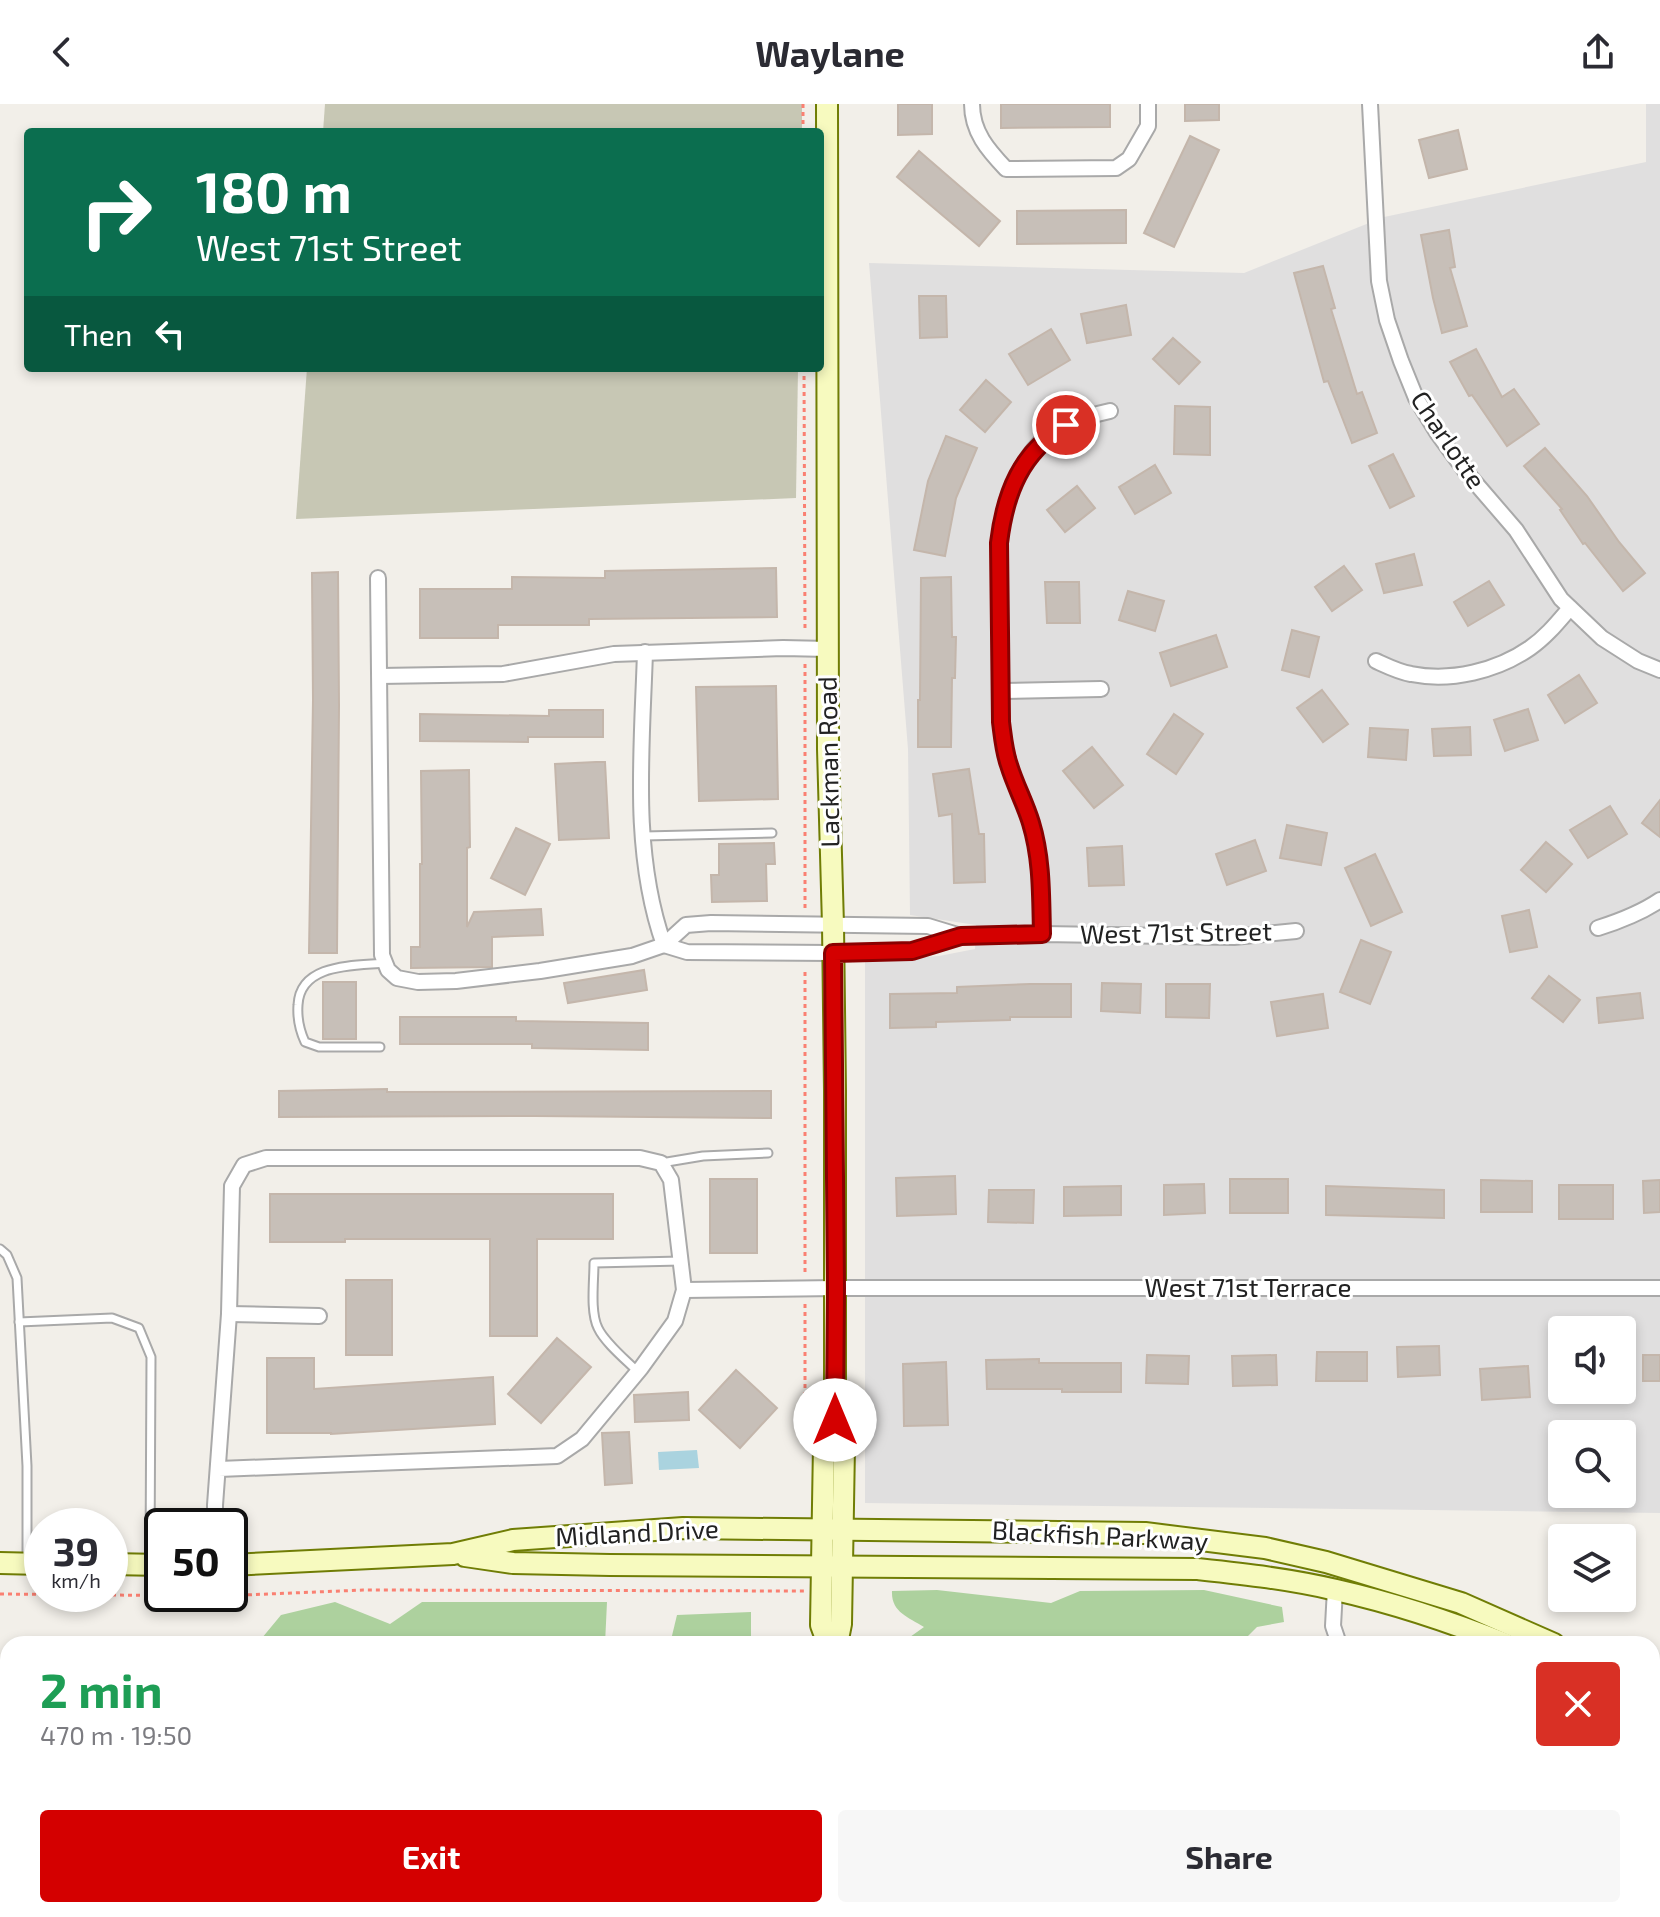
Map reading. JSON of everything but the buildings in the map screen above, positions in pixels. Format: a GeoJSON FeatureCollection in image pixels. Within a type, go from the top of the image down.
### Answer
{"type":"FeatureCollection","features":[{"type":"Feature","properties":{"kind":"main road","name":"Lackman Road"},"geometry":{"type":"LineString","coordinates":[[827,104],[828,749],[836,1288],[835,1420],[824,1445],[832,1528],[842,1565],[839,1636]]}},
{"type":"Feature","properties":{"kind":"main road","name":"Midland Drive"},"geometry":{"type":"LineString","coordinates":[[248,1564],[453,1554],[513,1540],[683,1528],[832,1528]]}},
{"type":"Feature","properties":{"kind":"main road","name":"Lackman Road"},"geometry":{"type":"LineString","coordinates":[[825,1636],[821,1625],[821,1565],[832,1528]]}},
{"type":"Feature","properties":{"kind":"main road","name":"Blackfish Parkway"},"geometry":{"type":"LineString","coordinates":[[832,1528],[1145,1533],[1265,1548],[1326,1562],[1461,1603],[1536,1636]]}},
{"type":"Feature","properties":{"kind":"main road","name":"Midland Drive"},"geometry":{"type":"LineString","coordinates":[[453,1554],[513,1563],[821,1565]]}},
{"type":"Feature","properties":{"kind":"main road"},"geometry":{"type":"LineString","coordinates":[[0,1563],[24,1564]]}},
{"type":"Feature","properties":{"kind":"main road","name":"Blackfish Parkway"},"geometry":{"type":"LineString","coordinates":[[821,1565],[1197,1569],[1266,1576],[1335,1589],[1485,1636]]}},
{"type":"Feature","properties":{"kind":"street"},"geometry":{"type":"LineString","coordinates":[[972,104],[972,115],[984,147],[1006,169],[1116,168],[1129,159],[1148,126],[1148,104]]}},
{"type":"Feature","properties":{"kind":"street","name":"Charlotte"},"geometry":{"type":"LineString","coordinates":[[1370,104],[1379,281],[1387,320],[1416,398],[1466,472],[1516,530],[1561,599],[1602,638],[1638,661],[1660,670]]}},
{"type":"Feature","properties":{"kind":"street"},"geometry":{"type":"LineString","coordinates":[[1042,934],[1040,872],[1032,824],[1003,745],[999,543],[1002,517],[1017,475],[1047,436],[1077,421],[1110,411]]}},
{"type":"Feature","properties":{"kind":"street"},"geometry":{"type":"LineString","coordinates":[[378,578],[381,943],[388,970],[397,978],[418,982],[456,981],[540,971],[632,956],[664,945],[654,915],[647,875],[641,808],[645,652]]}},
{"type":"Feature","properties":{"kind":"street"},"geometry":{"type":"LineString","coordinates":[[1376,661],[1408,674],[1429,676],[1452,676],[1495,667],[1531,647],[1570,608]]}},
{"type":"Feature","properties":{"kind":"street"},"geometry":{"type":"LineString","coordinates":[[380,676],[503,674],[614,654],[645,652],[828,649]]}},
{"type":"Feature","properties":{"kind":"street"},"geometry":{"type":"LineString","coordinates":[[1001,691],[1101,689]]}},
{"type":"Feature","properties":{"kind":"street"},"geometry":{"type":"LineString","coordinates":[[1598,928],[1625,919],[1660,900]]}},
{"type":"Feature","properties":{"kind":"street","name":"West 71st Street"},"geometry":{"type":"LineString","coordinates":[[664,945],[686,925],[711,923],[928,926],[961,936]]}},
{"type":"Feature","properties":{"kind":"street","name":"West 71st Street"},"geometry":{"type":"LineString","coordinates":[[664,945],[687,952],[833,953],[912,951],[961,936],[1234,937],[1296,931]]}},
{"type":"Feature","properties":{"kind":"street"},"geometry":{"type":"LineString","coordinates":[[215,1508],[229,1314],[232,1186],[244,1165],[266,1158],[640,1158],[661,1163],[671,1180],[684,1290],[675,1321],[638,1372],[582,1439],[557,1456],[219,1469]]}},
{"type":"Feature","properties":{"kind":"street","name":"West 71st Terrace"},"geometry":{"type":"LineString","coordinates":[[684,1290],[1660,1288]]}},
{"type":"Feature","properties":{"kind":"street"},"geometry":{"type":"LineString","coordinates":[[229,1314],[319,1316]]}},
{"type":"Feature","properties":{"kind":"street"},"geometry":{"type":"LineString","coordinates":[[1335,1589],[1333,1626],[1336,1636]]}},
{"type":"Feature","properties":{"kind":"lane"},"geometry":{"type":"LineString","coordinates":[[644,836],[772,833]]}},
{"type":"Feature","properties":{"kind":"lane"},"geometry":{"type":"LineString","coordinates":[[380,1047],[319,1047],[305,1042],[297,1016],[298,998],[305,982],[319,972],[385,963]]}},
{"type":"Feature","properties":{"kind":"lane"},"geometry":{"type":"LineString","coordinates":[[661,1163],[703,1156],[768,1153]]}},
{"type":"Feature","properties":{"kind":"lane"},"geometry":{"type":"LineString","coordinates":[[0,1249],[7,1255],[17,1278],[30,1508]]}},
{"type":"Feature","properties":{"kind":"lane"},"geometry":{"type":"LineString","coordinates":[[638,1372],[597,1327],[594,1317],[594,1263],[681,1261]]}},
{"type":"Feature","properties":{"kind":"lane"},"geometry":{"type":"LineString","coordinates":[[19,1322],[112,1318],[139,1328],[151,1357],[155,1508]]}},
{"type":"Feature","properties":{"kind":"path"},"geometry":{"type":"LineString","coordinates":[[803,104],[803,128]]}},
{"type":"Feature","properties":{"kind":"path"},"geometry":{"type":"LineString","coordinates":[[804,372],[805,924]]}},
{"type":"Feature","properties":{"kind":"path"},"geometry":{"type":"LineString","coordinates":[[804,1264],[806,953]]}},
{"type":"Feature","properties":{"kind":"path"},"geometry":{"type":"LineString","coordinates":[[805,1312],[805,1439]]}},
{"type":"Feature","properties":{"kind":"path"},"geometry":{"type":"LineString","coordinates":[[0,1594],[220,1596],[363,1590],[807,1591]]}},
{"type":"Feature","properties":{"kind":"shaded area"},"geometry":{"type":"Polygon","coordinates":[[[325,104],[802,104],[802,128],[323,128],[325,104]]]}},
{"type":"Feature","properties":{"kind":"shaded area"},"geometry":{"type":"Polygon","coordinates":[[[1646,104],[1660,104],[1660,1513],[865,1503],[865,961],[939,956],[975,949],[976,925],[910,915],[908,749],[869,263],[1244,273],[1384,217],[1646,162],[1646,104]]]}},
{"type":"Feature","properties":{"kind":"shaded area"},"geometry":{"type":"Polygon","coordinates":[[[307,372],[798,372],[796,498],[296,519],[307,372]]]}},
{"type":"Feature","properties":{"kind":"green space"},"geometry":{"type":"Polygon","coordinates":[[[937,1590],[1051,1603],[1080,1591],[1204,1590],[1282,1607],[1284,1622],[1257,1627],[1248,1636],[911,1636],[924,1627],[897,1609],[892,1591],[937,1590]]]}},
{"type":"Feature","properties":{"kind":"green space"},"geometry":{"type":"Polygon","coordinates":[[[335,1602],[390,1624],[422,1602],[607,1602],[605,1636],[264,1636],[281,1615],[335,1602]]]}},
{"type":"Feature","properties":{"kind":"green space"},"geometry":{"type":"Polygon","coordinates":[[[751,1612],[751,1636],[672,1636],[677,1615],[751,1612]]]}},
{"type":"Feature","properties":{"kind":"water"},"geometry":{"type":"Polygon","coordinates":[[[697,1450],[699,1468],[659,1470],[658,1452],[697,1450]]]}},
{"type":"Feature","properties":{"kind":"route"},"geometry":{"type":"LineString","coordinates":[[835,1420],[833,953],[912,951],[961,936],[1042,934],[1040,872],[1032,824],[1003,745],[999,543],[1002,517],[1017,475],[1047,436],[1066,425]]}}]}
